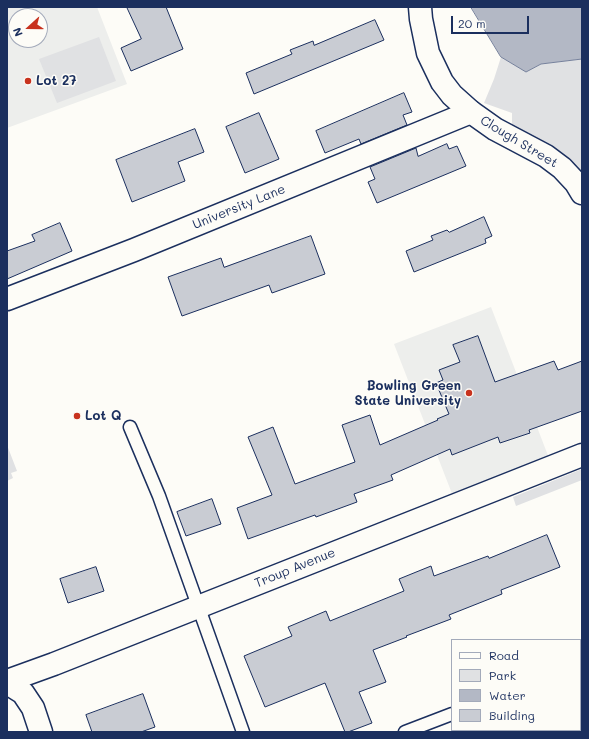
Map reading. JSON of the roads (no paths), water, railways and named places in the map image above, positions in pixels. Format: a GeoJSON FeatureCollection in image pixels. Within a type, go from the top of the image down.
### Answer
{"type":"FeatureCollection","features":[{"type":"Feature","properties":{"kind":"street","name":"Clough Street"},"geometry":{"type":"LineString","coordinates":[[420,7],[428,53],[442,82],[452,95],[471,112],[495,129],[546,156],[562,168],[576,183],[582,193]]}},
{"type":"Feature","properties":{"kind":"street","name":"University Lane"},"geometry":{"type":"LineString","coordinates":[[7,299],[134,250],[471,112]]}},
{"type":"Feature","properties":{"kind":"street","name":"Troup Avenue"},"geometry":{"type":"LineString","coordinates":[[7,682],[582,455]]}},
{"type":"Feature","properties":{"kind":"street"},"geometry":{"type":"LineString","coordinates":[[7,682],[23,692],[33,708],[41,732]]}},
{"type":"Feature","properties":{"kind":"lane"},"geometry":{"type":"LineString","coordinates":[[130,427],[159,496],[243,732]]}},
{"type":"Feature","properties":{"kind":"lane"},"geometry":{"type":"LineString","coordinates":[[405,732],[451,714]]}},
{"type":"Feature","properties":{"kind":"water"},"geometry":{"type":"Polygon","coordinates":[[[471,7],[582,7],[582,59],[541,64],[526,72],[501,57],[471,7]]]}},
{"type":"Feature","properties":{"kind":"place","name":"Lot 27"},"geometry":{"type":"Point","coordinates":[28,81]}},
{"type":"Feature","properties":{"kind":"place","name":"Bowling Green State University"},"geometry":{"type":"Point","coordinates":[469,393]}},
{"type":"Feature","properties":{"kind":"place","name":"Lot Q"},"geometry":{"type":"Point","coordinates":[77,416]}}]}
